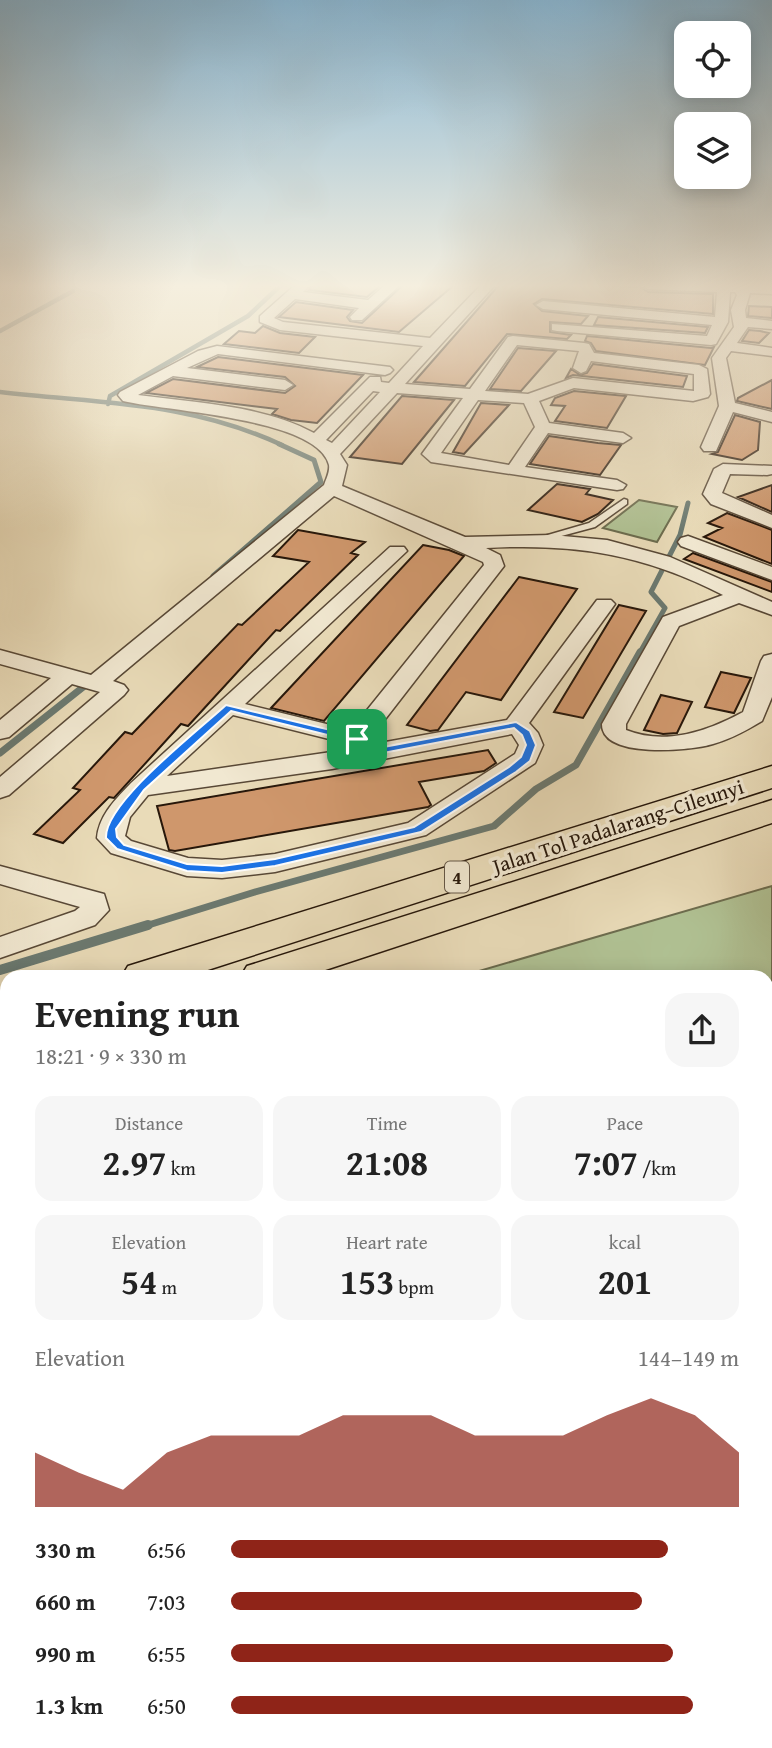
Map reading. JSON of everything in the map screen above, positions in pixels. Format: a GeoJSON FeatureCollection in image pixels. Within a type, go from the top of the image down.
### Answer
{"type":"FeatureCollection","features":[{"type":"Feature","properties":{"kind":"highway","name":"Jalan Tol Padalarang–Cileunyi"},"geometry":{"type":"LineString","coordinates":[[162,970],[772,777]]}},
{"type":"Feature","properties":{"kind":"highway","name":"Jalan Tol Padalarang–Cileunyi"},"geometry":{"type":"LineString","coordinates":[[281,970],[772,811]]}},
{"type":"Feature","properties":{"kind":"street"},"geometry":{"type":"LineString","coordinates":[[0,732],[89,681],[332,488],[338,464],[332,453],[316,441],[252,415],[126,397],[179,367]]}},
{"type":"Feature","properties":{"kind":"street"},"geometry":{"type":"LineString","coordinates":[[252,415],[306,367]]}},
{"type":"Feature","properties":{"kind":"street"},"geometry":{"type":"LineString","coordinates":[[334,367],[395,384],[530,399],[573,383],[693,396],[702,394],[702,372],[671,367]]}},
{"type":"Feature","properties":{"kind":"street"},"geometry":{"type":"LineString","coordinates":[[316,441],[389,367]]}},
{"type":"Feature","properties":{"kind":"street"},"geometry":{"type":"LineString","coordinates":[[332,453],[411,367]]}},
{"type":"Feature","properties":{"kind":"street"},"geometry":{"type":"LineString","coordinates":[[496,367],[479,393],[431,454],[438,458],[620,493]]}},
{"type":"Feature","properties":{"kind":"street"},"geometry":{"type":"LineString","coordinates":[[573,383],[581,367]]}},
{"type":"Feature","properties":{"kind":"street"},"geometry":{"type":"LineString","coordinates":[[710,447],[727,407],[727,392],[719,367]]}},
{"type":"Feature","properties":{"kind":"street"},"geometry":{"type":"LineString","coordinates":[[170,371],[285,386]]}},
{"type":"Feature","properties":{"kind":"street"},"geometry":{"type":"LineString","coordinates":[[530,399],[544,427]]}},
{"type":"Feature","properties":{"kind":"street"},"geometry":{"type":"LineString","coordinates":[[727,407],[772,417]]}},
{"type":"Feature","properties":{"kind":"street"},"geometry":{"type":"LineString","coordinates":[[514,471],[544,427]]}},
{"type":"Feature","properties":{"kind":"street"},"geometry":{"type":"LineString","coordinates":[[544,427],[623,438]]}},
{"type":"Feature","properties":{"kind":"street"},"geometry":{"type":"LineString","coordinates":[[770,466],[723,469],[712,494],[718,500],[772,522]]}},
{"type":"Feature","properties":{"kind":"street"},"geometry":{"type":"LineString","coordinates":[[332,488],[462,543],[493,559],[495,566],[357,747]]}},
{"type":"Feature","properties":{"kind":"street"},"geometry":{"type":"LineString","coordinates":[[462,543],[539,539],[606,544],[692,572],[772,609]]}},
{"type":"Feature","properties":{"kind":"street"},"geometry":{"type":"LineString","coordinates":[[688,542],[772,574]]}},
{"type":"Feature","properties":{"kind":"street"},"geometry":{"type":"LineString","coordinates":[[397,551],[140,788],[111,829],[111,838],[121,847],[187,867],[204,869],[264,865],[417,830],[526,758],[531,745],[526,733],[516,725]]}},
{"type":"Feature","properties":{"kind":"street"},"geometry":{"type":"LineString","coordinates":[[741,595],[671,622],[614,724],[614,733],[623,739],[673,745],[693,744],[731,729],[754,716],[772,661]]}},
{"type":"Feature","properties":{"kind":"street"},"geometry":{"type":"LineString","coordinates":[[140,788],[332,761],[357,747],[516,725],[604,604]]}},
{"type":"Feature","properties":{"kind":"street"},"geometry":{"type":"LineString","coordinates":[[0,657],[89,681]]}},
{"type":"Feature","properties":{"kind":"street"},"geometry":{"type":"LineString","coordinates":[[0,790],[89,681]]}},
{"type":"Feature","properties":{"kind":"street"},"geometry":{"type":"LineString","coordinates":[[229,708],[357,747]]}},
{"type":"Feature","properties":{"kind":"street"},"geometry":{"type":"LineString","coordinates":[[0,875],[94,901],[96,910],[85,918],[0,947]]}},
{"type":"Feature","properties":{"kind":"lane"},"geometry":{"type":"LineString","coordinates":[[539,539],[592,524],[620,493]]}},
{"type":"Feature","properties":{"kind":"green space"},"geometry":{"type":"Polygon","coordinates":[[[639,500],[677,507],[657,542],[603,528],[639,500]]]}},
{"type":"Feature","properties":{"kind":"green space"},"geometry":{"type":"Polygon","coordinates":[[[772,886],[772,970],[483,970],[772,886]]]}},
{"type":"Feature","properties":{"kind":"building"},"geometry":{"type":"Polygon","coordinates":[[[197,367],[295,367],[363,375],[317,423],[291,420],[272,414],[277,409],[146,393],[173,379],[285,393],[295,386],[285,377],[197,367]]]}},
{"type":"Feature","properties":{"kind":"building"},"geometry":{"type":"Polygon","coordinates":[[[428,367],[481,367],[465,386],[414,382],[428,367]]]}},
{"type":"Feature","properties":{"kind":"building"},"geometry":{"type":"Polygon","coordinates":[[[505,367],[542,367],[521,391],[490,389],[505,367]]]}},
{"type":"Feature","properties":{"kind":"building"},"geometry":{"type":"Polygon","coordinates":[[[591,367],[613,367],[687,376],[683,387],[573,375],[566,378],[571,369],[580,375],[587,373],[591,367]]]}},
{"type":"Feature","properties":{"kind":"building"},"geometry":{"type":"Polygon","coordinates":[[[772,380],[772,409],[737,401],[738,398],[772,380]]]}},
{"type":"Feature","properties":{"kind":"building"},"geometry":{"type":"Polygon","coordinates":[[[574,391],[626,396],[607,428],[555,421],[565,406],[551,405],[555,398],[574,391]]]}},
{"type":"Feature","properties":{"kind":"building"},"geometry":{"type":"Polygon","coordinates":[[[402,396],[454,400],[402,464],[350,457],[402,396]]]}},
{"type":"Feature","properties":{"kind":"building"},"geometry":{"type":"Polygon","coordinates":[[[481,403],[509,405],[464,454],[453,452],[481,403]]]}},
{"type":"Feature","properties":{"kind":"building"},"geometry":{"type":"Polygon","coordinates":[[[735,415],[760,422],[758,450],[742,460],[712,454],[718,452],[735,415]]]}},
{"type":"Feature","properties":{"kind":"building"},"geometry":{"type":"Polygon","coordinates":[[[549,436],[621,445],[600,475],[530,464],[549,436]]]}},
{"type":"Feature","properties":{"kind":"building"},"geometry":{"type":"Polygon","coordinates":[[[557,484],[590,489],[586,494],[613,500],[598,514],[582,522],[528,510],[557,484]]]}},
{"type":"Feature","properties":{"kind":"building"},"geometry":{"type":"Polygon","coordinates":[[[772,485],[772,512],[738,497],[772,485]]]}},
{"type":"Feature","properties":{"kind":"building"},"geometry":{"type":"Polygon","coordinates":[[[727,513],[772,530],[772,564],[704,537],[722,528],[708,523],[727,513]]]}},
{"type":"Feature","properties":{"kind":"building"},"geometry":{"type":"Polygon","coordinates":[[[298,530],[365,542],[351,553],[358,555],[280,631],[276,630],[188,726],[181,724],[114,798],[109,797],[63,843],[34,834],[80,790],[73,788],[125,732],[132,734],[238,624],[242,625],[309,562],[273,556],[298,530]]]}},
{"type":"Feature","properties":{"kind":"building"},"geometry":{"type":"Polygon","coordinates":[[[423,545],[464,556],[324,721],[271,708],[423,545]]]}},
{"type":"Feature","properties":{"kind":"building"},"geometry":{"type":"Polygon","coordinates":[[[693,553],[772,582],[772,592],[684,559],[693,553]]]}},
{"type":"Feature","properties":{"kind":"building"},"geometry":{"type":"Polygon","coordinates":[[[519,577],[577,589],[501,700],[466,692],[438,730],[430,731],[407,725],[519,577]]]}},
{"type":"Feature","properties":{"kind":"building"},"geometry":{"type":"Polygon","coordinates":[[[619,605],[646,611],[583,718],[554,712],[619,605]]]}},
{"type":"Feature","properties":{"kind":"building"},"geometry":{"type":"Polygon","coordinates":[[[721,672],[751,678],[734,713],[705,707],[721,672]]]}},
{"type":"Feature","properties":{"kind":"building"},"geometry":{"type":"Polygon","coordinates":[[[661,695],[692,702],[677,733],[663,734],[644,730],[661,695]]]}},
{"type":"Feature","properties":{"kind":"building"},"geometry":{"type":"Polygon","coordinates":[[[488,750],[496,763],[484,771],[419,782],[431,805],[428,807],[175,851],[169,850],[157,806],[488,750]]]}},
{"type":"Feature","properties":{"kind":"waterway"},"geometry":{"type":"LineString","coordinates":[[109,402],[110,396],[161,367]]}},
{"type":"Feature","properties":{"kind":"waterway"},"geometry":{"type":"LineString","coordinates":[[0,392],[109,402]]}},
{"type":"Feature","properties":{"kind":"waterway"},"geometry":{"type":"LineString","coordinates":[[109,402],[144,406],[212,420],[282,445]]}},
{"type":"Feature","properties":{"kind":"waterway"},"geometry":{"type":"LineString","coordinates":[[213,576],[321,482],[314,460],[279,444]]}},
{"type":"Feature","properties":{"kind":"waterway"},"geometry":{"type":"LineString","coordinates":[[639,654],[665,608],[651,592],[680,535],[688,503]]}},
{"type":"Feature","properties":{"kind":"waterway"},"geometry":{"type":"LineString","coordinates":[[142,927],[255,892],[494,826],[536,789],[576,765],[640,652]]}},
{"type":"Feature","properties":{"kind":"waterway"},"geometry":{"type":"LineString","coordinates":[[0,753],[92,680]]}},
{"type":"Feature","properties":{"kind":"waterway"},"geometry":{"type":"LineString","coordinates":[[0,970],[148,925]]}},
{"type":"Feature","properties":{"kind":"route"},"geometry":{"type":"LineString","coordinates":[[229,708],[357,739],[357,755],[516,725],[526,733],[531,745],[526,758],[512,770],[417,830],[275,863],[222,869],[187,867],[121,847],[111,838],[114,820],[140,788],[229,708]]}}]}
